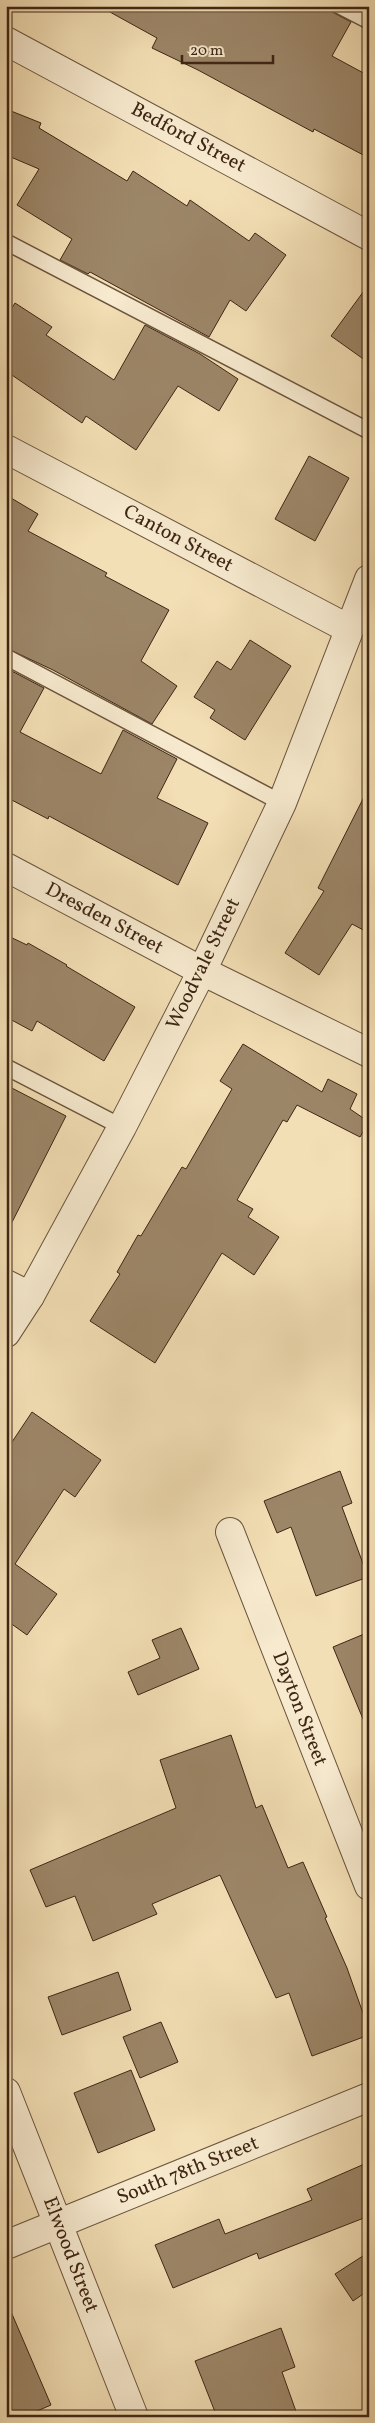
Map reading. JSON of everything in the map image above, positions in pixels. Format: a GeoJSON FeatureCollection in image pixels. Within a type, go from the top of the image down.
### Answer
{"type":"FeatureCollection","features":[{"type":"Feature","properties":{"kind":"street","name":"Bedford Street"},"geometry":{"type":"LineString","coordinates":[[6,41],[369,236]]}},
{"type":"Feature","properties":{"kind":"street","name":"Canton Street"},"geometry":{"type":"LineString","coordinates":[[6,450],[350,629]]}},
{"type":"Feature","properties":{"kind":"street","name":"Woodvale Street"},"geometry":{"type":"LineString","coordinates":[[6,1333],[18,1290],[122,1127],[202,972],[282,803],[369,579]]}},
{"type":"Feature","properties":{"kind":"street","name":"Dresden Street"},"geometry":{"type":"LineString","coordinates":[[6,867],[202,972],[369,1053]]}},
{"type":"Feature","properties":{"kind":"street","name":"Dayton Street"},"geometry":{"type":"LineString","coordinates":[[230,1532],[369,1886]]}},
{"type":"Feature","properties":{"kind":"street","name":"Elwood Street"},"geometry":{"type":"LineString","coordinates":[[6,2092],[134,2417]]}},
{"type":"Feature","properties":{"kind":"street","name":"South 78th Street"},"geometry":{"type":"LineString","coordinates":[[6,2245],[369,2097]]}},
{"type":"Feature","properties":{"kind":"lane"},"geometry":{"type":"LineString","coordinates":[[340,6],[369,21]]}},
{"type":"Feature","properties":{"kind":"lane"},"geometry":{"type":"LineString","coordinates":[[6,242],[369,431]]}},
{"type":"Feature","properties":{"kind":"lane"},"geometry":{"type":"LineString","coordinates":[[6,657],[282,803]]}},
{"type":"Feature","properties":{"kind":"lane"},"geometry":{"type":"LineString","coordinates":[[6,1067],[122,1127]]}},
{"type":"Feature","properties":{"kind":"building"},"geometry":{"type":"Polygon","coordinates":[[[99,6],[321,6],[351,22],[332,56],[369,76],[369,158],[314,129],[313,132],[198,70],[152,48],[157,38],[99,6]]]}},
{"type":"Feature","properties":{"kind":"building"},"geometry":{"type":"Polygon","coordinates":[[[6,109],[41,123],[39,128],[127,181],[133,171],[187,206],[190,200],[249,241],[255,233],[286,255],[246,311],[230,300],[209,337],[90,272],[88,274],[60,260],[72,239],[17,205],[39,169],[6,155],[6,109]]]}},
{"type":"Feature","properties":{"kind":"building"},"geometry":{"type":"Polygon","coordinates":[[[369,284],[369,363],[331,336],[369,284]]]}},
{"type":"Feature","properties":{"kind":"building"},"geometry":{"type":"Polygon","coordinates":[[[15,303],[52,327],[46,335],[114,380],[145,325],[200,354],[238,379],[219,411],[178,386],[136,450],[86,416],[82,423],[6,371],[6,317],[15,303]]]}},
{"type":"Feature","properties":{"kind":"building"},"geometry":{"type":"Polygon","coordinates":[[[309,456],[349,478],[315,541],[275,519],[309,456]]]}},
{"type":"Feature","properties":{"kind":"building"},"geometry":{"type":"Polygon","coordinates":[[[6,495],[38,514],[28,531],[107,573],[105,576],[169,610],[141,661],[177,686],[152,724],[53,670],[6,648],[6,495]]]}},
{"type":"Feature","properties":{"kind":"building"},"geometry":{"type":"Polygon","coordinates":[[[250,640],[291,666],[245,740],[210,718],[215,710],[194,697],[217,661],[231,670],[250,640]]]}},
{"type":"Feature","properties":{"kind":"building"},"geometry":{"type":"Polygon","coordinates":[[[6,668],[44,688],[20,732],[101,774],[123,730],[177,759],[157,798],[208,823],[178,885],[49,816],[48,819],[6,797],[6,668]]]}},
{"type":"Feature","properties":{"kind":"building"},"geometry":{"type":"Polygon","coordinates":[[[369,787],[369,933],[352,924],[319,975],[285,953],[324,891],[318,888],[369,787]]]}},
{"type":"Feature","properties":{"kind":"building"},"geometry":{"type":"Polygon","coordinates":[[[6,935],[27,945],[28,943],[135,1007],[104,1061],[37,1021],[32,1031],[6,1017],[6,935]]]}},
{"type":"Feature","properties":{"kind":"building"},"geometry":{"type":"Polygon","coordinates":[[[243,1044],[322,1092],[328,1079],[357,1094],[350,1109],[369,1122],[360,1137],[297,1105],[287,1122],[283,1120],[237,1200],[253,1209],[248,1217],[279,1237],[254,1275],[222,1253],[155,1363],[90,1321],[120,1274],[117,1272],[138,1235],[141,1236],[182,1167],[186,1169],[232,1089],[220,1081],[243,1044]]]}},
{"type":"Feature","properties":{"kind":"building"},"geometry":{"type":"Polygon","coordinates":[[[6,1085],[66,1116],[6,1234],[6,1085]]]}},
{"type":"Feature","properties":{"kind":"building"},"geometry":{"type":"Polygon","coordinates":[[[32,1412],[101,1460],[75,1497],[64,1489],[15,1564],[57,1594],[27,1635],[6,1620],[6,1451],[32,1412]]]}},
{"type":"Feature","properties":{"kind":"building"},"geometry":{"type":"Polygon","coordinates":[[[340,1471],[352,1503],[342,1507],[368,1577],[316,1596],[291,1527],[277,1533],[264,1501],[340,1471]]]}},
{"type":"Feature","properties":{"kind":"building"},"geometry":{"type":"Polygon","coordinates":[[[181,1628],[199,1669],[138,1695],[128,1672],[160,1658],[152,1640],[181,1628]]]}},
{"type":"Feature","properties":{"kind":"building"},"geometry":{"type":"Polygon","coordinates":[[[369,1632],[369,1730],[368,1731],[333,1647],[369,1632]]]}},
{"type":"Feature","properties":{"kind":"building"},"geometry":{"type":"Polygon","coordinates":[[[231,1735],[256,1808],[262,1805],[288,1868],[303,1862],[327,1917],[325,1918],[347,1968],[369,2030],[369,2035],[312,2056],[289,1993],[276,1998],[220,1875],[152,1904],[157,1914],[93,1941],[75,1896],[46,1907],[30,1870],[176,1808],[160,1760],[231,1735]]]}},
{"type":"Feature","properties":{"kind":"building"},"geometry":{"type":"Polygon","coordinates":[[[118,1972],[131,2010],[62,2035],[48,1997],[118,1972]]]}},
{"type":"Feature","properties":{"kind":"building"},"geometry":{"type":"Polygon","coordinates":[[[161,2022],[178,2062],[140,2078],[123,2037],[161,2022]]]}},
{"type":"Feature","properties":{"kind":"building"},"geometry":{"type":"Polygon","coordinates":[[[131,2070],[155,2130],[98,2153],[74,2093],[131,2070]]]}},
{"type":"Feature","properties":{"kind":"building"},"geometry":{"type":"Polygon","coordinates":[[[369,2162],[369,2216],[259,2259],[257,2253],[173,2288],[155,2245],[219,2219],[225,2234],[312,2200],[307,2189],[369,2162]]]}},
{"type":"Feature","properties":{"kind":"building"},"geometry":{"type":"Polygon","coordinates":[[[369,2252],[369,2290],[353,2301],[335,2274],[369,2252]]]}},
{"type":"Feature","properties":{"kind":"building"},"geometry":{"type":"Polygon","coordinates":[[[6,2300],[51,2405],[23,2417],[6,2417],[6,2300]]]}},
{"type":"Feature","properties":{"kind":"building"},"geometry":{"type":"Polygon","coordinates":[[[281,2328],[295,2367],[282,2372],[298,2417],[217,2417],[195,2361],[281,2328]]]}}]}
